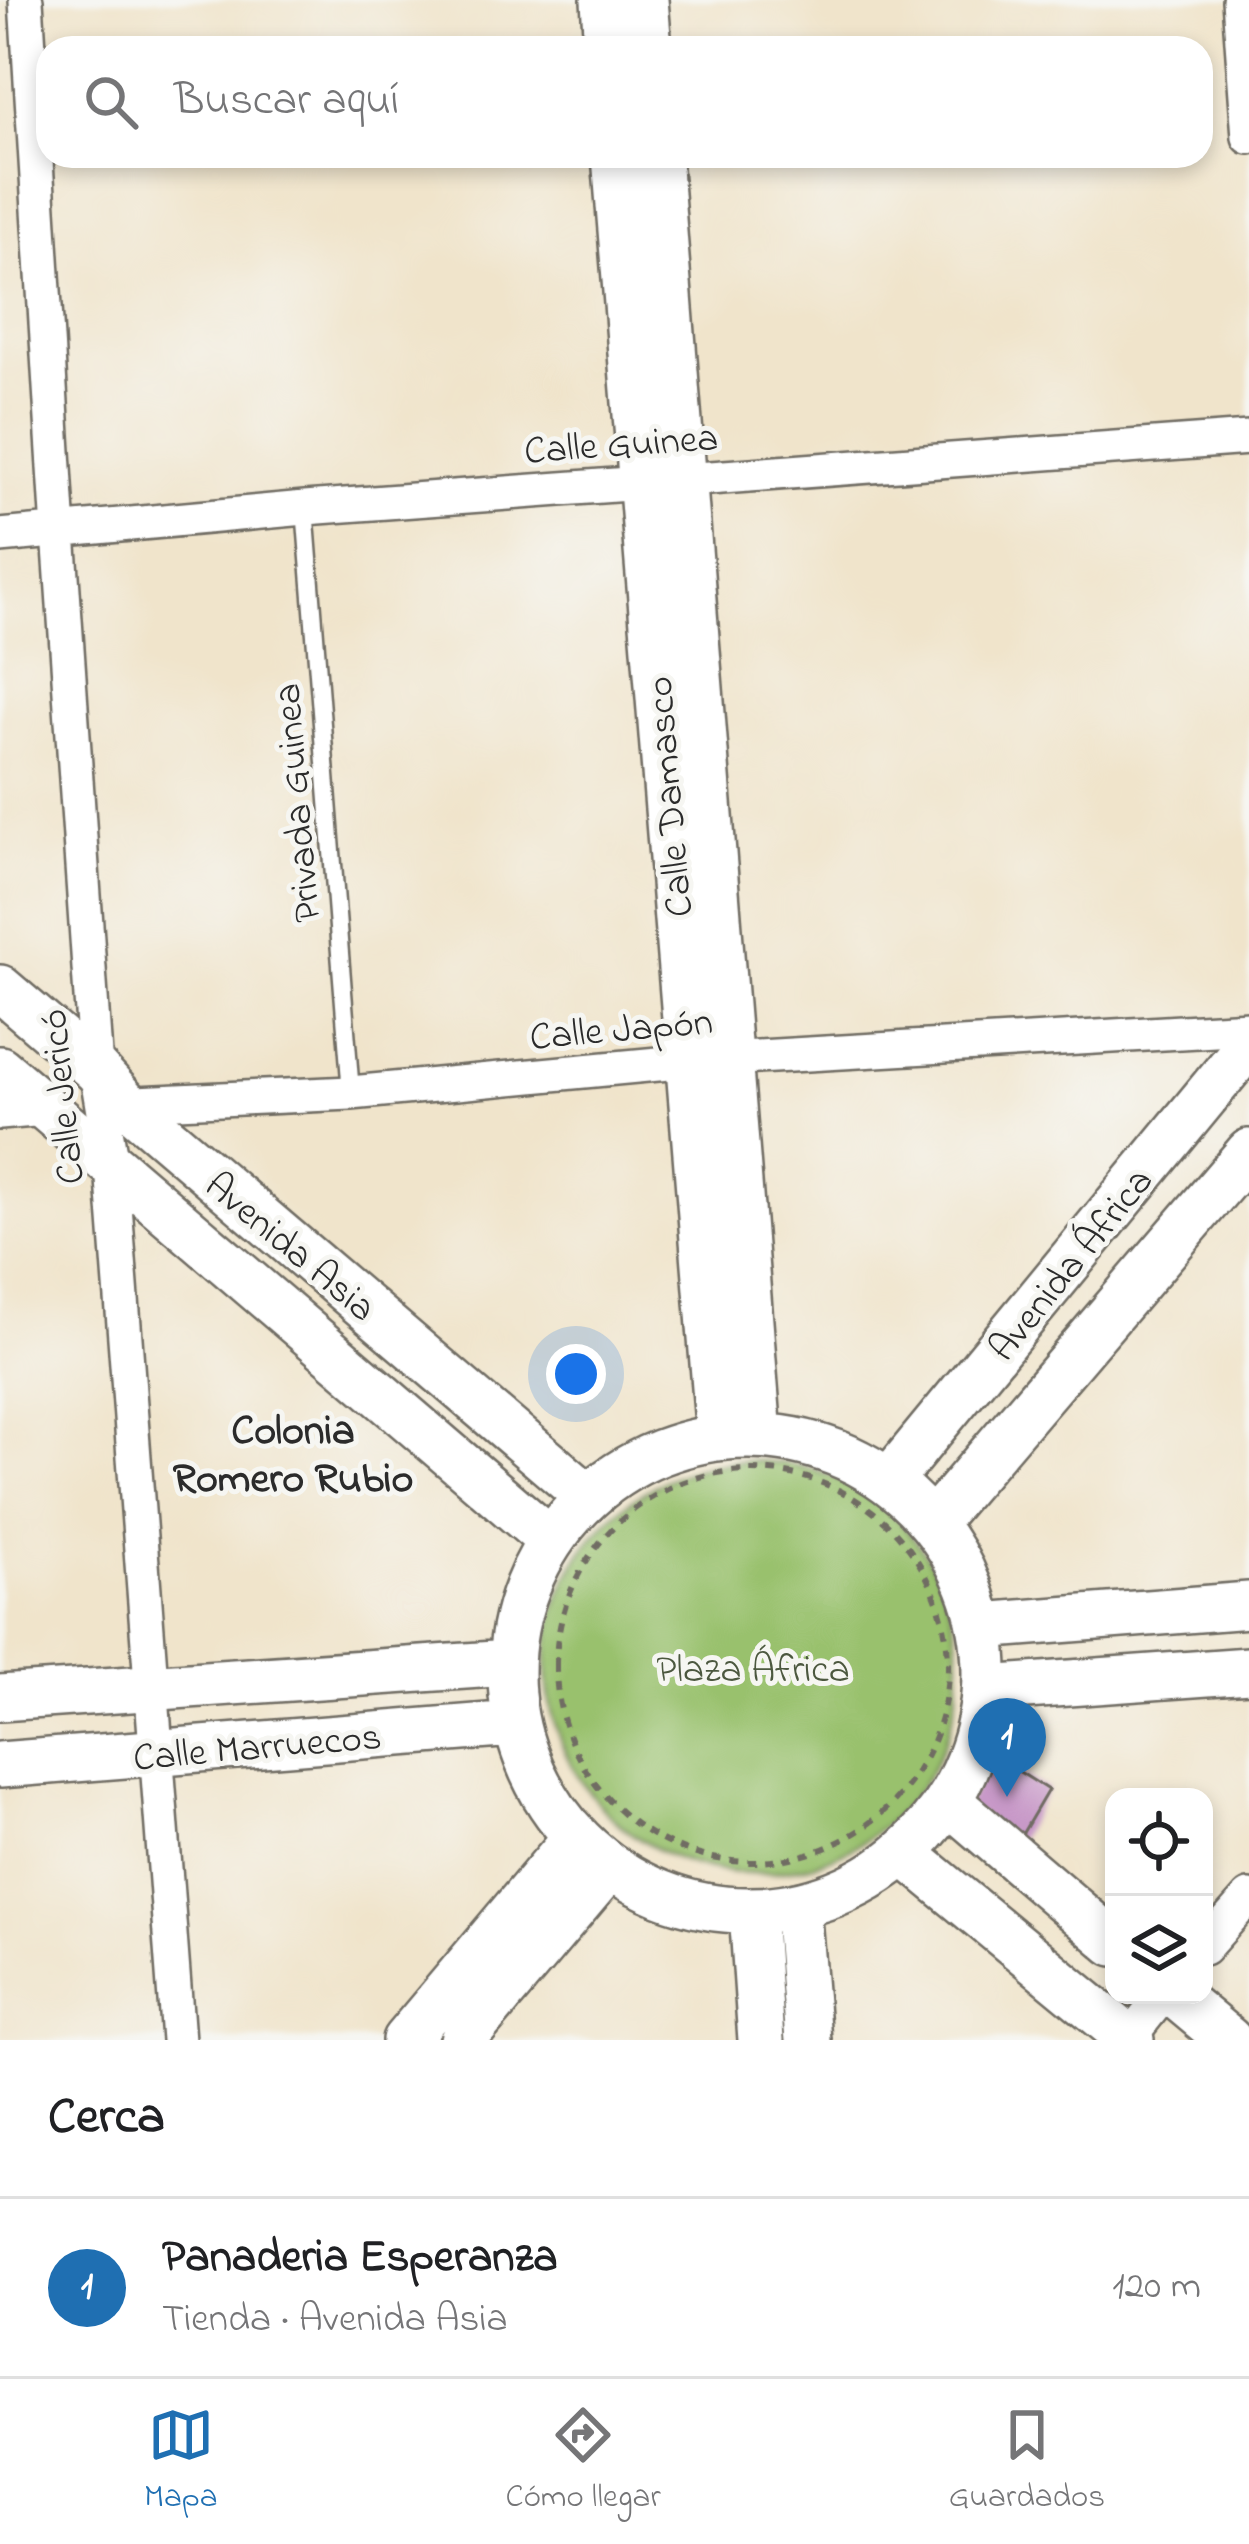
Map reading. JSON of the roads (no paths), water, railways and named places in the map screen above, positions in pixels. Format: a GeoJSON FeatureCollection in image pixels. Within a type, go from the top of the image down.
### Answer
{"type":"FeatureCollection","features":[{"type":"Feature","properties":{"kind":"street","name":"Calle Jericó"},"geometry":{"type":"LineString","coordinates":[[26,0],[36,166]]}},
{"type":"Feature","properties":{"kind":"street"},"geometry":{"type":"LineString","coordinates":[[604,0],[606,36]]}},
{"type":"Feature","properties":{"kind":"street"},"geometry":{"type":"LineString","coordinates":[[645,0],[648,36]]}},
{"type":"Feature","properties":{"kind":"street"},"geometry":{"type":"LineString","coordinates":[[1239,0],[1249,137]]}},
{"type":"Feature","properties":{"kind":"street","name":"Calle Jericó"},"geometry":{"type":"LineString","coordinates":[[36,168],[58,532],[108,1092],[178,2040]]}},
{"type":"Feature","properties":{"kind":"street","name":"Calle Damasco"},"geometry":{"type":"LineString","coordinates":[[616,168],[640,482],[709,1060],[739,1437]]}},
{"type":"Feature","properties":{"kind":"street","name":"Calle Damasco"},"geometry":{"type":"LineString","coordinates":[[659,168],[686,479],[709,1060]]}},
{"type":"Feature","properties":{"kind":"street","name":"Calle Guinea"},"geometry":{"type":"LineString","coordinates":[[0,536],[304,508],[1249,438]]}},
{"type":"Feature","properties":{"kind":"street","name":"Avenida Asia"},"geometry":{"type":"LineString","coordinates":[[0,988],[108,1092],[588,1497]]}},
{"type":"Feature","properties":{"kind":"street","name":"Calle Japón"},"geometry":{"type":"LineString","coordinates":[[0,1113],[47,1109],[108,1092],[351,1093],[709,1060],[1249,1028]]}},
{"type":"Feature","properties":{"kind":"street","name":"Avenida África"},"geometry":{"type":"LineString","coordinates":[[889,1481],[1249,1044]]}},
{"type":"Feature","properties":{"kind":"street","name":"Avenida Asia"},"geometry":{"type":"LineString","coordinates":[[0,1069],[550,1540]]}},
{"type":"Feature","properties":{"kind":"street","name":"Avenida África"},"geometry":{"type":"LineString","coordinates":[[933,1522],[1249,1152]]}},
{"type":"Feature","properties":{"kind":"street"},"geometry":{"type":"LineString","coordinates":[[739,1437],[805,1442],[849,1457],[889,1481],[933,1522],[955,1554],[982,1626],[986,1688],[974,1747],[948,1801],[904,1853],[854,1886],[797,1906],[752,1911],[677,1901],[592,1853],[537,1786],[514,1724],[509,1663],[522,1599],[550,1540],[588,1497],[627,1468],[672,1448],[739,1437]]}},
{"type":"Feature","properties":{"kind":"street"},"geometry":{"type":"LineString","coordinates":[[982,1626],[1249,1605]]}},
{"type":"Feature","properties":{"kind":"street","name":"Calle Marruecos"},"geometry":{"type":"LineString","coordinates":[[0,1698],[509,1663]]}},
{"type":"Feature","properties":{"kind":"street"},"geometry":{"type":"LineString","coordinates":[[986,1688],[1249,1670]]}},
{"type":"Feature","properties":{"kind":"street","name":"Calle Marruecos"},"geometry":{"type":"LineString","coordinates":[[0,1765],[514,1724]]}},
{"type":"Feature","properties":{"kind":"street"},"geometry":{"type":"LineString","coordinates":[[948,1801],[1105,1935]]}},
{"type":"Feature","properties":{"kind":"street"},"geometry":{"type":"LineString","coordinates":[[405,2040],[592,1853]]}},
{"type":"Feature","properties":{"kind":"street"},"geometry":{"type":"LineString","coordinates":[[463,2040],[592,1853]]}},
{"type":"Feature","properties":{"kind":"street"},"geometry":{"type":"LineString","coordinates":[[904,1853],[1129,2039],[1156,2004]]}},
{"type":"Feature","properties":{"kind":"street"},"geometry":{"type":"LineString","coordinates":[[1213,1938],[1249,1898]]}},
{"type":"Feature","properties":{"kind":"street"},"geometry":{"type":"LineString","coordinates":[[797,1906],[808,2040]]}},
{"type":"Feature","properties":{"kind":"street"},"geometry":{"type":"LineString","coordinates":[[752,1911],[761,2040]]}},
{"type":"Feature","properties":{"kind":"street"},"geometry":{"type":"LineString","coordinates":[[1186,2004],[1229,2040]]}},
{"type":"Feature","properties":{"kind":"lane","name":"Privada Guinea"},"geometry":{"type":"LineString","coordinates":[[304,508],[351,1093]]}},
{"type":"Feature","properties":{"kind":"place","name":"Panaderia Esperanza"},"geometry":{"type":"Point","coordinates":[1007,1797]}},
{"type":"Feature","properties":{"kind":"district","name":"Colonia Romero Rubio"},"geometry":{"type":"Point","coordinates":[293,1452]}},
{"type":"Feature","properties":{"kind":"park label","name":"Plaza África"},"geometry":{"type":"Point","coordinates":[753,1667]}}]}
